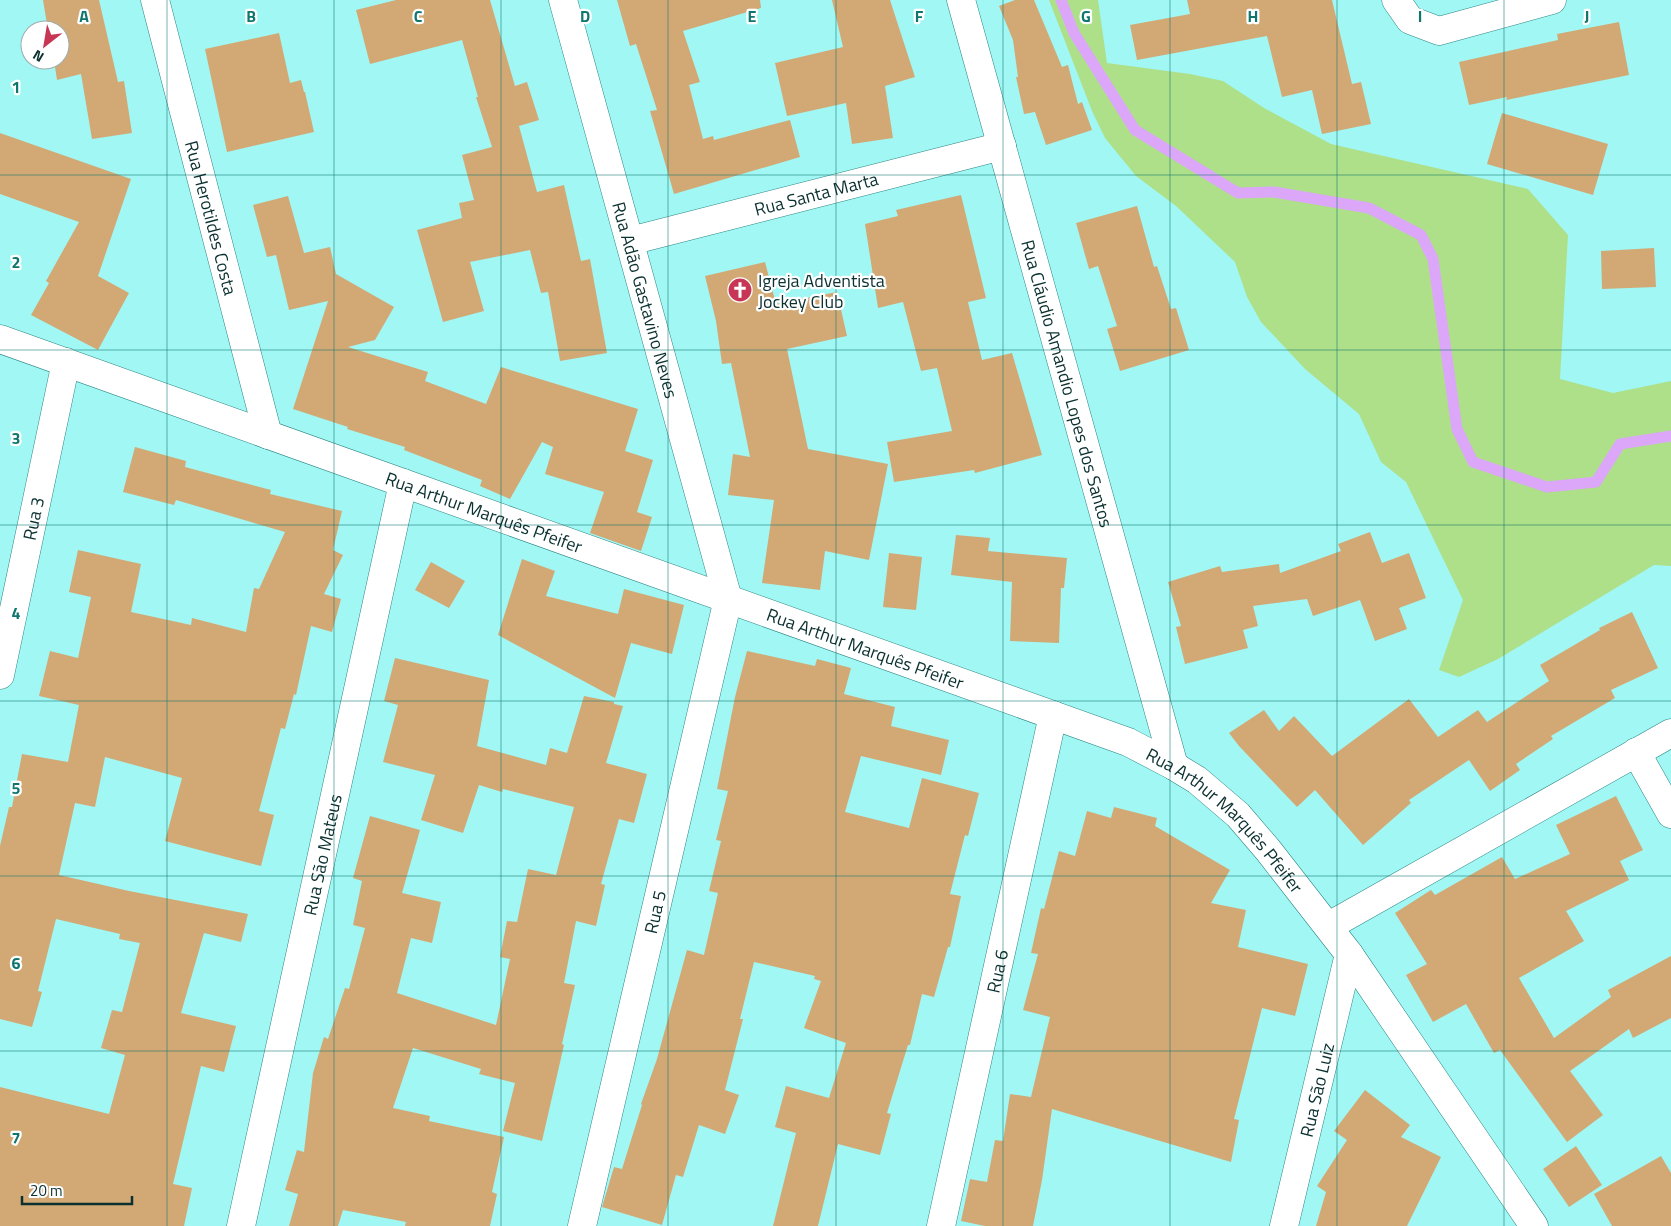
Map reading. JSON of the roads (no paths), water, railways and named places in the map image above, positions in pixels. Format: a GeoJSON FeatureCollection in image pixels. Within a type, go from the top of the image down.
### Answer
{"type":"FeatureCollection","features":[{"type":"Feature","properties":{"kind":"street","name":"Rua Herotildes Costa"},"geometry":{"type":"LineString","coordinates":[[155,0],[268,435]]}},
{"type":"Feature","properties":{"kind":"street","name":"Rua Adão Gastavino Neves"},"geometry":{"type":"LineString","coordinates":[[564,0],[728,599]]}},
{"type":"Feature","properties":{"kind":"street","name":"Rua Cláudio Amandio Lopes dos Santos"},"geometry":{"type":"LineString","coordinates":[[961,0],[1174,766]]}},
{"type":"Feature","properties":{"kind":"street"},"geometry":{"type":"LineString","coordinates":[[1403,10],[1439,31],[1552,0]]}},
{"type":"Feature","properties":{"kind":"street","name":"Rua Santa Marta"},"geometry":{"type":"LineString","coordinates":[[630,241],[1002,146]]}},
{"type":"Feature","properties":{"kind":"street","name":"Rua Arthur Marquês Pfeifer"},"geometry":{"type":"LineString","coordinates":[[0,339],[1053,714],[1128,742],[1174,766],[1197,780],[1238,816],[1329,926],[1534,1226]]}},
{"type":"Feature","properties":{"kind":"street","name":"Rua 3"},"geometry":{"type":"LineString","coordinates":[[0,675],[66,362]]}},
{"type":"Feature","properties":{"kind":"street","name":"Rua São Mateus"},"geometry":{"type":"LineString","coordinates":[[242,1226],[403,483]]}},
{"type":"Feature","properties":{"kind":"street","name":"Rua 5"},"geometry":{"type":"LineString","coordinates":[[582,1226],[728,599]]}},
{"type":"Feature","properties":{"kind":"street","name":"Rua 6"},"geometry":{"type":"LineString","coordinates":[[941,1226],[1053,714]]}},
{"type":"Feature","properties":{"kind":"street"},"geometry":{"type":"LineString","coordinates":[[1329,926],[1671,733]]}},
{"type":"Feature","properties":{"kind":"street"},"geometry":{"type":"LineString","coordinates":[[1636,752],[1671,814]]}},
{"type":"Feature","properties":{"kind":"street","name":"Rua São Luiz"},"geometry":{"type":"LineString","coordinates":[[1284,1226],[1349,954]]}},
{"type":"Feature","properties":{"kind":"waterway"},"geometry":{"type":"LineString","coordinates":[[1061,0],[1074,33],[1135,130],[1238,193],[1274,192],[1369,208],[1421,235],[1433,259],[1457,429],[1473,462],[1547,487],[1596,482],[1620,444],[1671,436]]}},
{"type":"Feature","properties":{"kind":"place","name":"Igreja Adventista Jockey Club"},"geometry":{"type":"Point","coordinates":[740,290]}}]}
